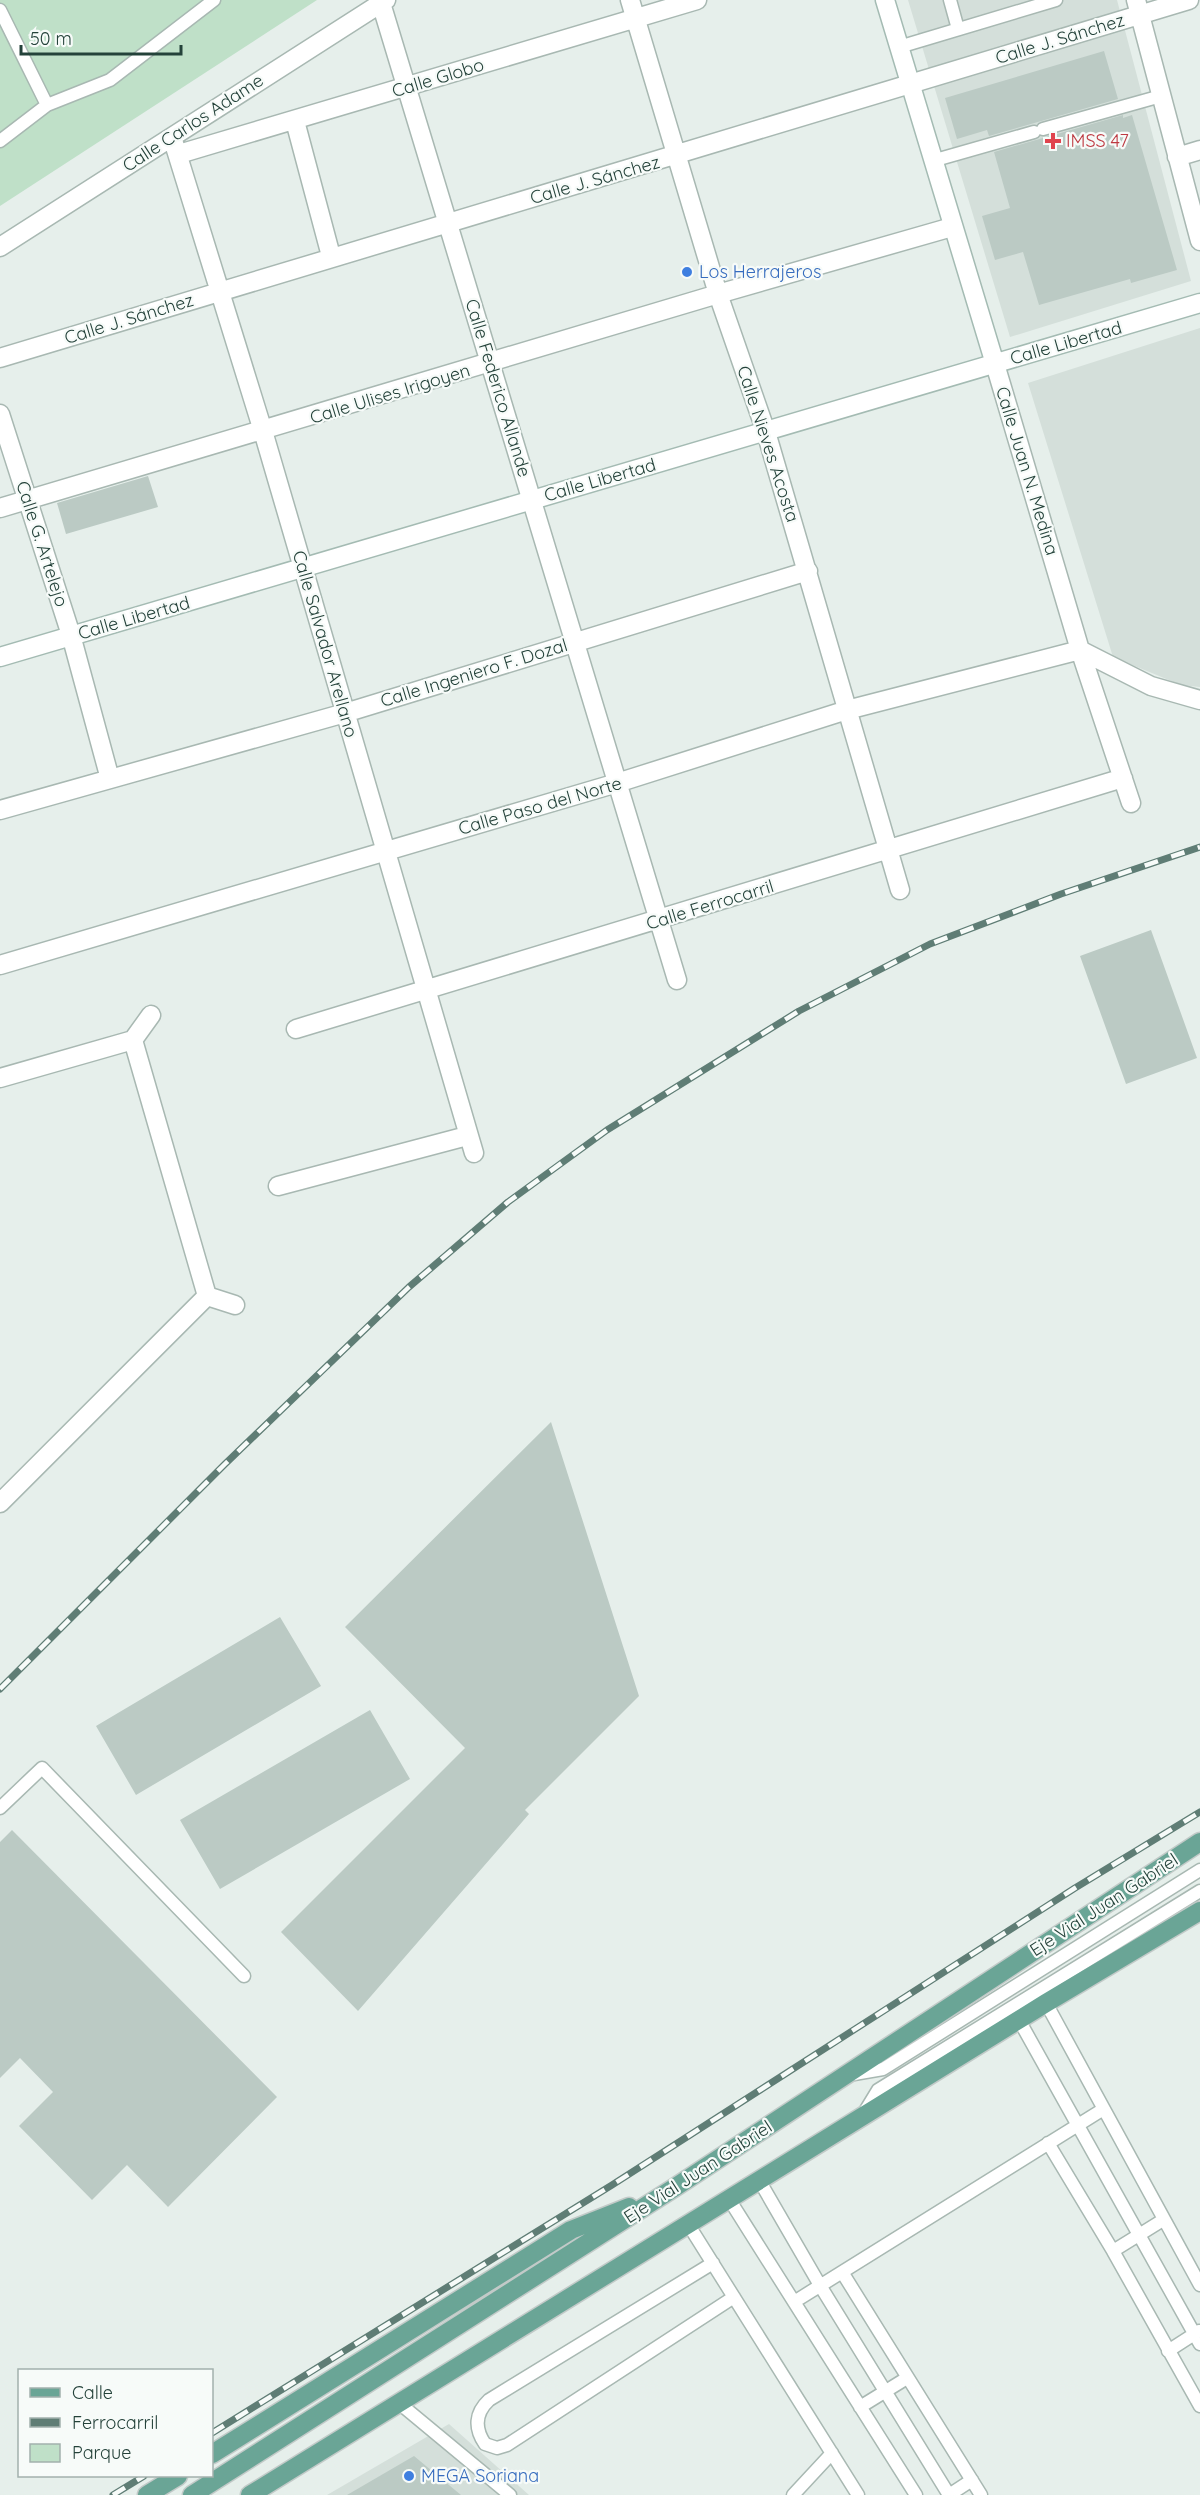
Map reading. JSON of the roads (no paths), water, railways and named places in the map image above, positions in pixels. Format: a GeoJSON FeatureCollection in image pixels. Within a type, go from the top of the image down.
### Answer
{"type":"FeatureCollection","features":[{"type":"Feature","properties":{"kind":"main road","name":"Eje Vial Juan Gabriel"},"geometry":{"type":"LineString","coordinates":[[192,2495],[677,2186],[1200,1842]]}},
{"type":"Feature","properties":{"kind":"main road","name":"Eje Vial Juan Gabriel"},"geometry":{"type":"LineString","coordinates":[[250,2495],[1046,2003],[1200,1911]]}},
{"type":"Feature","properties":{"kind":"main road"},"geometry":{"type":"LineString","coordinates":[[213,2453],[571,2230],[677,2186]]}},
{"type":"Feature","properties":{"kind":"main road"},"geometry":{"type":"LineString","coordinates":[[147,2495],[175,2477]]}},
{"type":"Feature","properties":{"kind":"street","name":"Calle Nieves Acosta"},"geometry":{"type":"LineString","coordinates":[[630,0],[718,294],[766,432],[808,571],[886,849],[900,890]]}},
{"type":"Feature","properties":{"kind":"street","name":"Calle Globo"},"geometry":{"type":"LineString","coordinates":[[178,154],[697,0]]}},
{"type":"Feature","properties":{"kind":"street","name":"Calle Juan N. Medina"},"geometry":{"type":"LineString","coordinates":[[885,0],[1080,650],[1131,803]]}},
{"type":"Feature","properties":{"kind":"street","name":"Calle J. Sánchez"},"geometry":{"type":"LineString","coordinates":[[0,358],[331,256],[909,85],[1138,7],[1189,0]]}},
{"type":"Feature","properties":{"kind":"street","name":"Calle Federico Allande"},"geometry":{"type":"LineString","coordinates":[[384,2],[407,87],[676,980]]}},
{"type":"Feature","properties":{"kind":"street","name":"Calle Carlos Adame"},"geometry":{"type":"LineString","coordinates":[[0,247],[384,2]]}},
{"type":"Feature","properties":{"kind":"street"},"geometry":{"type":"LineString","coordinates":[[1138,7],[1200,241]]}},
{"type":"Feature","properties":{"kind":"street"},"geometry":{"type":"LineString","coordinates":[[294,121],[331,256]]}},
{"type":"Feature","properties":{"kind":"street","name":"Calle Salvador Arellano"},"geometry":{"type":"LineString","coordinates":[[172,137],[263,431],[471,1144],[278,1186]]}},
{"type":"Feature","properties":{"kind":"street"},"geometry":{"type":"LineString","coordinates":[[1177,157],[1200,150]]}},
{"type":"Feature","properties":{"kind":"street","name":"Calle Ulises Irigoyen"},"geometry":{"type":"LineString","coordinates":[[0,508],[491,364],[718,294],[952,227]]}},
{"type":"Feature","properties":{"kind":"street","name":"Calle Libertad"},"geometry":{"type":"LineString","coordinates":[[0,657],[1200,303]]}},
{"type":"Feature","properties":{"kind":"street","name":"Calle G. Artelejo"},"geometry":{"type":"LineString","coordinates":[[0,414],[71,635],[110,779]]}},
{"type":"Feature","properties":{"kind":"street","name":"Calle Ingeniero F. Dozal"},"geometry":{"type":"LineString","coordinates":[[0,810],[345,713],[808,571]]}},
{"type":"Feature","properties":{"kind":"street"},"geometry":{"type":"LineString","coordinates":[[1080,650],[1151,686],[1200,700]]}},
{"type":"Feature","properties":{"kind":"street","name":"Calle Paso del Norte"},"geometry":{"type":"LineString","coordinates":[[0,965],[617,783],[847,710],[1080,650]]}},
{"type":"Feature","properties":{"kind":"street","name":"Calle Ferrocarril"},"geometry":{"type":"LineString","coordinates":[[296,1029],[659,921],[886,849],[1123,778]]}},
{"type":"Feature","properties":{"kind":"street"},"geometry":{"type":"LineString","coordinates":[[0,1078],[133,1040],[151,1015]]}},
{"type":"Feature","properties":{"kind":"street"},"geometry":{"type":"LineString","coordinates":[[133,1040],[207,1296]]}},
{"type":"Feature","properties":{"kind":"street"},"geometry":{"type":"LineString","coordinates":[[207,1296],[235,1305]]}},
{"type":"Feature","properties":{"kind":"street"},"geometry":{"type":"LineString","coordinates":[[0,1503],[207,1296]]}},
{"type":"Feature","properties":{"kind":"lane"},"geometry":{"type":"LineString","coordinates":[[0,141],[47,105],[94,89],[110,80],[214,0]]}},
{"type":"Feature","properties":{"kind":"lane"},"geometry":{"type":"LineString","coordinates":[[950,0],[958,29]]}},
{"type":"Feature","properties":{"kind":"lane"},"geometry":{"type":"LineString","coordinates":[[1010,0],[1013,13]]}},
{"type":"Feature","properties":{"kind":"lane"},"geometry":{"type":"LineString","coordinates":[[898,47],[1056,0]]}},
{"type":"Feature","properties":{"kind":"lane"},"geometry":{"type":"LineString","coordinates":[[0,10],[47,105]]}},
{"type":"Feature","properties":{"kind":"lane"},"geometry":{"type":"LineString","coordinates":[[932,161],[1161,96]]}},
{"type":"Feature","properties":{"kind":"lane"},"geometry":{"type":"LineString","coordinates":[[0,1808],[42,1768],[244,1976]]}},
{"type":"Feature","properties":{"kind":"lane"},"geometry":{"type":"LineString","coordinates":[[846,2075],[883,2069],[1200,1870]]}},
{"type":"Feature","properties":{"kind":"lane"},"geometry":{"type":"LineString","coordinates":[[861,2117],[878,2090],[1200,1891]]}},
{"type":"Feature","properties":{"kind":"lane"},"geometry":{"type":"LineString","coordinates":[[1046,2003],[1200,2285]]}},
{"type":"Feature","properties":{"kind":"lane"},"geometry":{"type":"LineString","coordinates":[[1019,2020],[1138,2234],[1198,2336],[1168,2351]]}},
{"type":"Feature","properties":{"kind":"lane"},"geometry":{"type":"LineString","coordinates":[[794,2302],[1102,2109]]}},
{"type":"Feature","properties":{"kind":"lane"},"geometry":{"type":"LineString","coordinates":[[1048,2144],[1113,2251],[1200,2406]]}},
{"type":"Feature","properties":{"kind":"lane"},"geometry":{"type":"LineString","coordinates":[[759,2180],[821,2287],[949,2495],[972,2480]]}},
{"type":"Feature","properties":{"kind":"lane"},"geometry":{"type":"LineString","coordinates":[[729,2199],[916,2495]]}},
{"type":"Feature","properties":{"kind":"lane"},"geometry":{"type":"LineString","coordinates":[[1113,2251],[1163,2220]]}},
{"type":"Feature","properties":{"kind":"lane"},"geometry":{"type":"LineString","coordinates":[[688,2224],[858,2495]]}},
{"type":"Feature","properties":{"kind":"lane"},"geometry":{"type":"LineString","coordinates":[[713,2263],[489,2400],[482,2406],[477,2420],[477,2433],[485,2444],[497,2448],[507,2445],[734,2297]]}},
{"type":"Feature","properties":{"kind":"lane"},"geometry":{"type":"LineString","coordinates":[[842,2272],[981,2495]]}},
{"type":"Feature","properties":{"kind":"lane"},"geometry":{"type":"LineString","coordinates":[[860,2407],[907,2378]]}},
{"type":"Feature","properties":{"kind":"lane"},"geometry":{"type":"LineString","coordinates":[[399,2403],[510,2495]]}},
{"type":"Feature","properties":{"kind":"lane"},"geometry":{"type":"LineString","coordinates":[[793,2495],[832,2452]]}},
{"type":"Feature","properties":{"kind":"railway"},"geometry":{"type":"LineString","coordinates":[[0,1689],[225,1464],[409,1287],[508,1202],[607,1130],[799,1011],[930,944],[1061,894],[1200,847]]}},
{"type":"Feature","properties":{"kind":"railway"},"geometry":{"type":"LineString","coordinates":[[213,2432],[612,2185],[1075,1888],[1200,1812]]}},
{"type":"Feature","properties":{"kind":"railway"},"geometry":{"type":"LineString","coordinates":[[113,2495],[142,2477]]}},
{"type":"Feature","properties":{"kind":"place","name":"IMSS 47"},"geometry":{"type":"Point","coordinates":[1053,141]}},
{"type":"Feature","properties":{"kind":"place","name":"Los Herrajeros"},"geometry":{"type":"Point","coordinates":[687,272]}},
{"type":"Feature","properties":{"kind":"place","name":"MEGA Soriana"},"geometry":{"type":"Point","coordinates":[409,2476]}}]}
